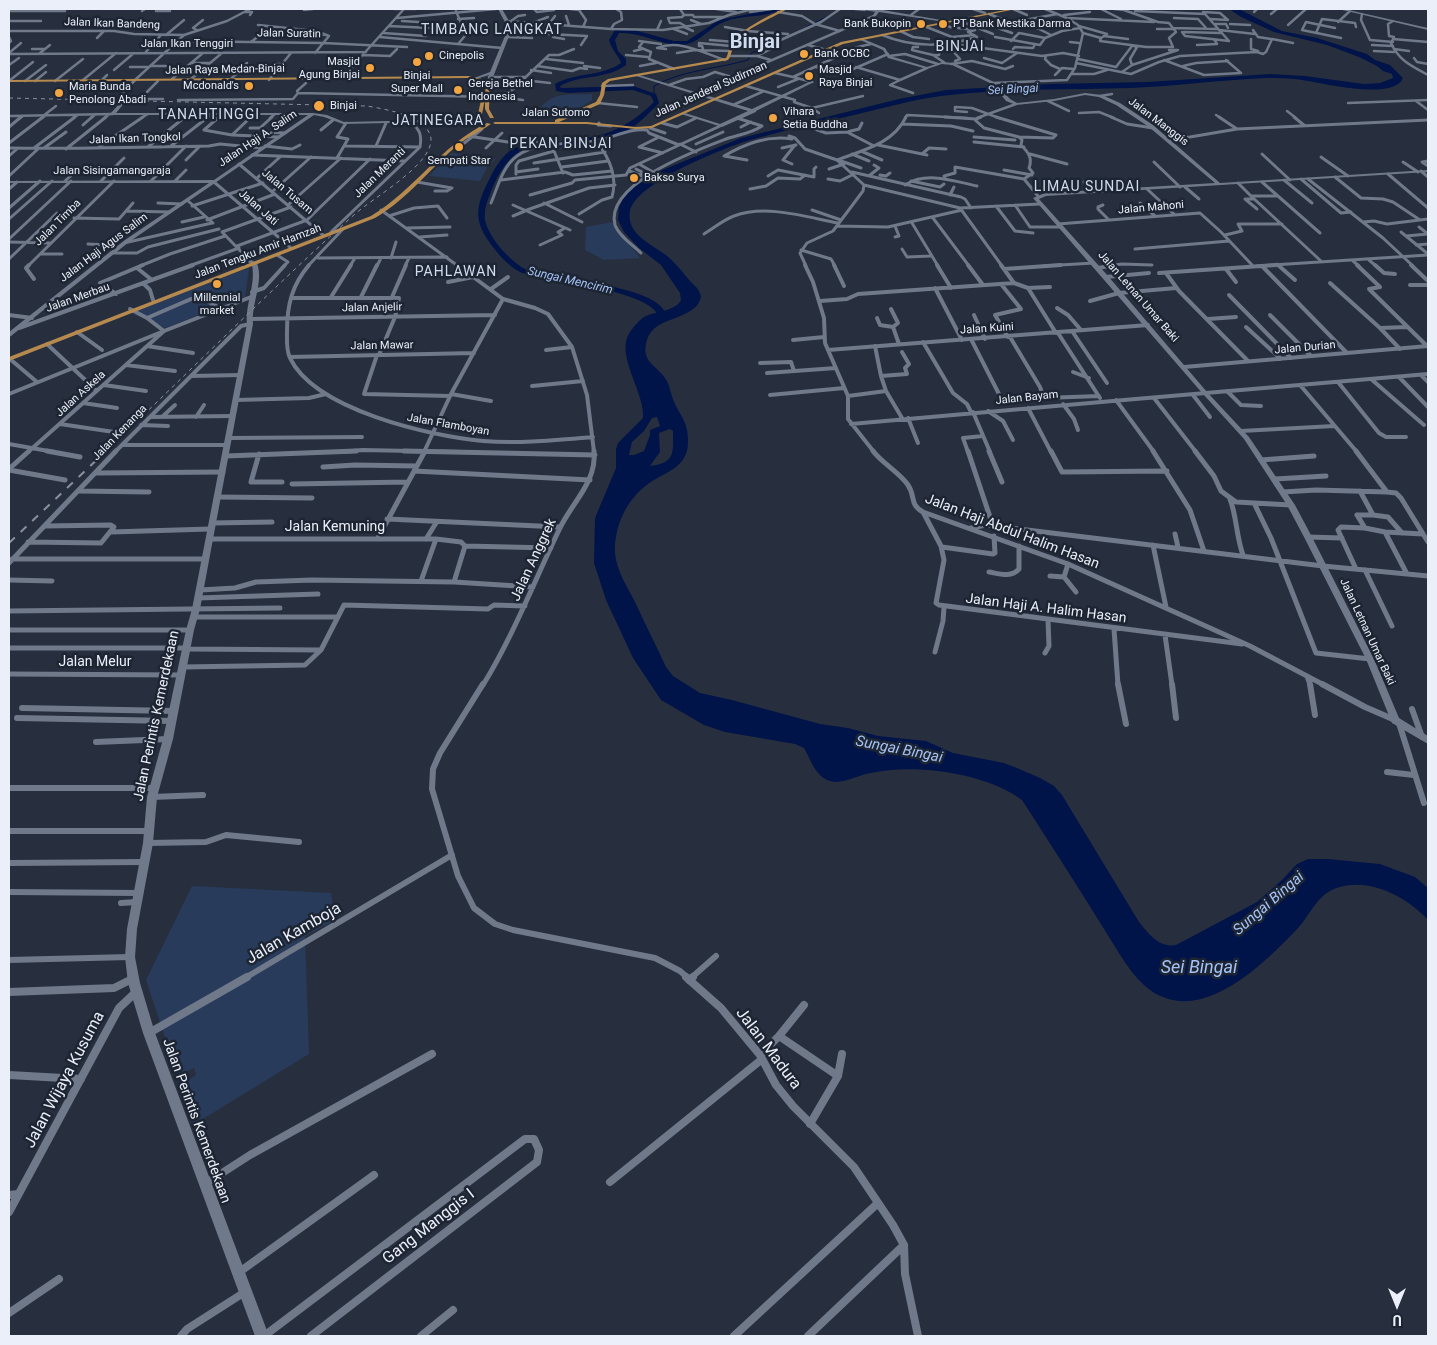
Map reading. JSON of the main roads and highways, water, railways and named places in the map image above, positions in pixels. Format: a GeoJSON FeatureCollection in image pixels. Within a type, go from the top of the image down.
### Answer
{"type":"FeatureCollection","features":[{"type":"Feature","properties":{"kind":"main road"},"geometry":{"type":"LineString","coordinates":[[557,121],[598,102],[602,88],[606,82],[613,79],[725,60],[730,56],[735,42],[756,23],[785,9]]}},
{"type":"Feature","properties":{"kind":"main road","name":"Jalan Jenderal Sudirman"},"geometry":{"type":"LineString","coordinates":[[737,88],[746,86],[842,43],[969,18],[1004,9]]}},
{"type":"Feature","properties":{"kind":"main road","name":"Jalan Jenderal Sudirman"},"geometry":{"type":"LineString","coordinates":[[906,29],[1013,9]]}},
{"type":"Feature","properties":{"kind":"main road","name":"Jalan Jenderal Sudirman"},"geometry":{"type":"LineString","coordinates":[[826,49],[842,41],[882,34]]}},
{"type":"Feature","properties":{"kind":"main road","name":"Jalan Jenderal Sudirman"},"geometry":{"type":"LineString","coordinates":[[638,126],[653,124],[669,118],[775,73],[805,58]]}},
{"type":"Feature","properties":{"kind":"main road","name":"Jalan Raya Medan-Binjai"},"geometry":{"type":"LineString","coordinates":[[415,78],[472,80],[484,86],[486,96]]}},
{"type":"Feature","properties":{"kind":"main road","name":"Jalan Raya Medan-Binjai"},"geometry":{"type":"LineString","coordinates":[[9,82],[172,79],[476,78],[486,82],[488,85],[486,96]]}},
{"type":"Feature","properties":{"kind":"main road","name":"Jalan Raya Medan-Binjai"},"geometry":{"type":"LineString","coordinates":[[9,82],[270,79]]}},
{"type":"Feature","properties":{"kind":"main road"},"geometry":{"type":"LineString","coordinates":[[479,121],[486,96]]}},
{"type":"Feature","properties":{"kind":"main road"},"geometry":{"type":"LineString","coordinates":[[486,96],[487,109],[493,121]]}},
{"type":"Feature","properties":{"kind":"main road","name":"Jalan Jenderal Sudirman"},"geometry":{"type":"LineString","coordinates":[[615,124],[650,128],[703,103]]}},
{"type":"Feature","properties":{"kind":"main road","name":"Jalan Sutomo"},"geometry":{"type":"LineString","coordinates":[[530,121],[575,112]]}},
{"type":"Feature","properties":{"kind":"main road","name":"Jalan Sutomo"},"geometry":{"type":"LineString","coordinates":[[479,121],[557,121],[615,124]]}},
{"type":"Feature","properties":{"kind":"main road","name":"Jalan Tengku Amir Hamzah"},"geometry":{"type":"LineString","coordinates":[[9,358],[153,300],[385,213],[459,143],[479,121]]}},
{"type":"Feature","properties":{"kind":"main road","name":"Jalan Tengku Amir Hamzah"},"geometry":{"type":"LineString","coordinates":[[9,358],[290,247],[385,213],[459,143],[493,121]]}},
{"type":"Feature","properties":{"kind":"main road","name":"Jalan Sutomo"},"geometry":{"type":"LineString","coordinates":[[582,122],[615,124]]}},
{"type":"Feature","properties":{"kind":"water","name":"Sei Bingai"},"geometry":{"type":"Polygon","coordinates":[[[1229,9],[1239,9],[1282,31],[1317,38],[1367,54],[1375,60],[1390,65],[1403,78],[1397,85],[1372,90],[1293,79],[1265,78],[1131,88],[965,93],[930,98],[760,137],[735,145],[681,168],[647,189],[636,200],[630,211],[632,226],[636,232],[673,261],[698,289],[701,297],[698,305],[684,315],[658,326],[651,332],[645,348],[648,359],[667,381],[674,402],[685,424],[688,440],[685,457],[675,468],[648,484],[633,498],[619,524],[615,543],[616,560],[620,573],[666,667],[673,676],[700,693],[820,724],[848,728],[878,736],[926,741],[953,753],[1004,763],[1040,778],[1054,786],[1062,795],[1139,922],[1155,939],[1164,944],[1176,945],[1257,902],[1297,864],[1308,859],[1380,864],[1415,877],[1428,888],[1428,920],[1410,904],[1377,888],[1352,885],[1332,890],[1320,899],[1284,943],[1248,974],[1228,988],[1207,997],[1186,1001],[1165,998],[1145,986],[1132,972],[1022,800],[1007,791],[970,777],[928,770],[888,770],[840,782],[830,781],[817,772],[804,748],[795,744],[725,732],[704,725],[661,700],[633,658],[606,600],[594,563],[595,518],[616,468],[616,449],[618,443],[643,418],[640,397],[628,362],[626,341],[631,330],[646,316],[670,309],[681,300],[680,293],[661,265],[639,248],[624,232],[618,220],[619,207],[626,194],[633,187],[660,171],[741,138],[899,99],[946,90],[1050,84],[1148,82],[1270,74],[1305,76],[1364,84],[1380,83],[1393,78],[1392,74],[1359,57],[1327,45],[1274,32],[1241,17],[1229,9]],[[657,417],[652,418],[644,431],[632,442],[629,455],[644,451],[650,430],[660,426],[657,417]],[[670,429],[659,433],[660,452],[650,466],[669,459],[673,451],[673,431],[670,429]]]}},
{"type":"Feature","properties":{"kind":"waterway","name":"Sungai Mencirim"},"geometry":{"type":"LineString","coordinates":[[662,320],[662,313],[656,306],[630,294],[593,284],[529,272],[522,270],[509,261],[490,239],[482,224],[482,209],[488,189],[499,168],[518,149],[586,140],[613,134],[634,124],[657,102],[654,95],[633,88],[558,90],[557,85],[565,81],[609,72],[624,64],[623,59],[615,51],[612,40],[617,31],[642,33],[665,41],[682,43],[698,38],[721,21],[778,9]]}},
{"type":"Feature","properties":{"kind":"waterway"},"geometry":{"type":"LineString","coordinates":[[801,30],[830,15]]}},
{"type":"Feature","properties":{"kind":"waterway"},"geometry":{"type":"LineString","coordinates":[[654,95],[654,86],[676,76],[748,60],[751,53],[766,47]]}},
{"type":"Feature","properties":{"kind":"railway"},"geometry":{"type":"LineString","coordinates":[[9,98],[367,106],[414,119],[423,125],[431,139],[429,149],[412,170],[355,214],[323,243],[105,452]]}},
{"type":"Feature","properties":{"kind":"railway"},"geometry":{"type":"LineString","coordinates":[[9,543],[106,451]]}},
{"type":"Feature","properties":{"kind":"place","name":"Bank Bukopin"},"geometry":{"type":"Point","coordinates":[921,24]}},
{"type":"Feature","properties":{"kind":"place","name":"PT Bank Mestika Darma"},"geometry":{"type":"Point","coordinates":[943,24]}},
{"type":"Feature","properties":{"kind":"place","name":"Bank OCBC"},"geometry":{"type":"Point","coordinates":[804,54]}},
{"type":"Feature","properties":{"kind":"place","name":"Cinepolis"},"geometry":{"type":"Point","coordinates":[429,56]}},
{"type":"Feature","properties":{"kind":"place","name":"Binjai Super Mall"},"geometry":{"type":"Point","coordinates":[417,62]}},
{"type":"Feature","properties":{"kind":"place","name":"Masjid Agung Binjai"},"geometry":{"type":"Point","coordinates":[370,68]}},
{"type":"Feature","properties":{"kind":"place","name":"Masjid Raya Binjai"},"geometry":{"type":"Point","coordinates":[809,76]}},
{"type":"Feature","properties":{"kind":"place","name":"Mcdonald's"},"geometry":{"type":"Point","coordinates":[249,86]}},
{"type":"Feature","properties":{"kind":"place","name":"Gereja Bethel Indonesia"},"geometry":{"type":"Point","coordinates":[458,90]}},
{"type":"Feature","properties":{"kind":"place","name":"Maria Bunda Penolong Abadi"},"geometry":{"type":"Point","coordinates":[59,93]}},
{"type":"Feature","properties":{"kind":"place","name":"Binjai"},"geometry":{"type":"Point","coordinates":[319,106]}},
{"type":"Feature","properties":{"kind":"place","name":"Vihara Setia Buddha"},"geometry":{"type":"Point","coordinates":[773,118]}},
{"type":"Feature","properties":{"kind":"place","name":"Sempati Star"},"geometry":{"type":"Point","coordinates":[459,147]}},
{"type":"Feature","properties":{"kind":"place","name":"Bakso Surya"},"geometry":{"type":"Point","coordinates":[634,178]}},
{"type":"Feature","properties":{"kind":"place","name":"Millennial market"},"geometry":{"type":"Point","coordinates":[217,284]}},
{"type":"Feature","properties":{"kind":"district","name":"TIMBANG LANGKAT"},"geometry":{"type":"Point","coordinates":[492,30]}},
{"type":"Feature","properties":{"kind":"district","name":"Binjai"},"geometry":{"type":"Point","coordinates":[755,43]}},
{"type":"Feature","properties":{"kind":"district","name":"BINJAI"},"geometry":{"type":"Point","coordinates":[960,47]}},
{"type":"Feature","properties":{"kind":"district","name":"TANAHTINGGI"},"geometry":{"type":"Point","coordinates":[209,115]}},
{"type":"Feature","properties":{"kind":"district","name":"JATINEGARA"},"geometry":{"type":"Point","coordinates":[438,121]}},
{"type":"Feature","properties":{"kind":"district","name":"PEKAN BINJAI"},"geometry":{"type":"Point","coordinates":[561,144]}},
{"type":"Feature","properties":{"kind":"district","name":"LIMAU SUNDAI"},"geometry":{"type":"Point","coordinates":[1087,187]}},
{"type":"Feature","properties":{"kind":"district","name":"PAHLAWAN"},"geometry":{"type":"Point","coordinates":[456,272]}},
{"type":"Feature","properties":{"kind":"water label","name":"Sungai Bingai"},"geometry":{"type":"Point","coordinates":[899,750]}},
{"type":"Feature","properties":{"kind":"water label","name":"Sungai Bingai"},"geometry":{"type":"Point","coordinates":[1269,904]}}]}
